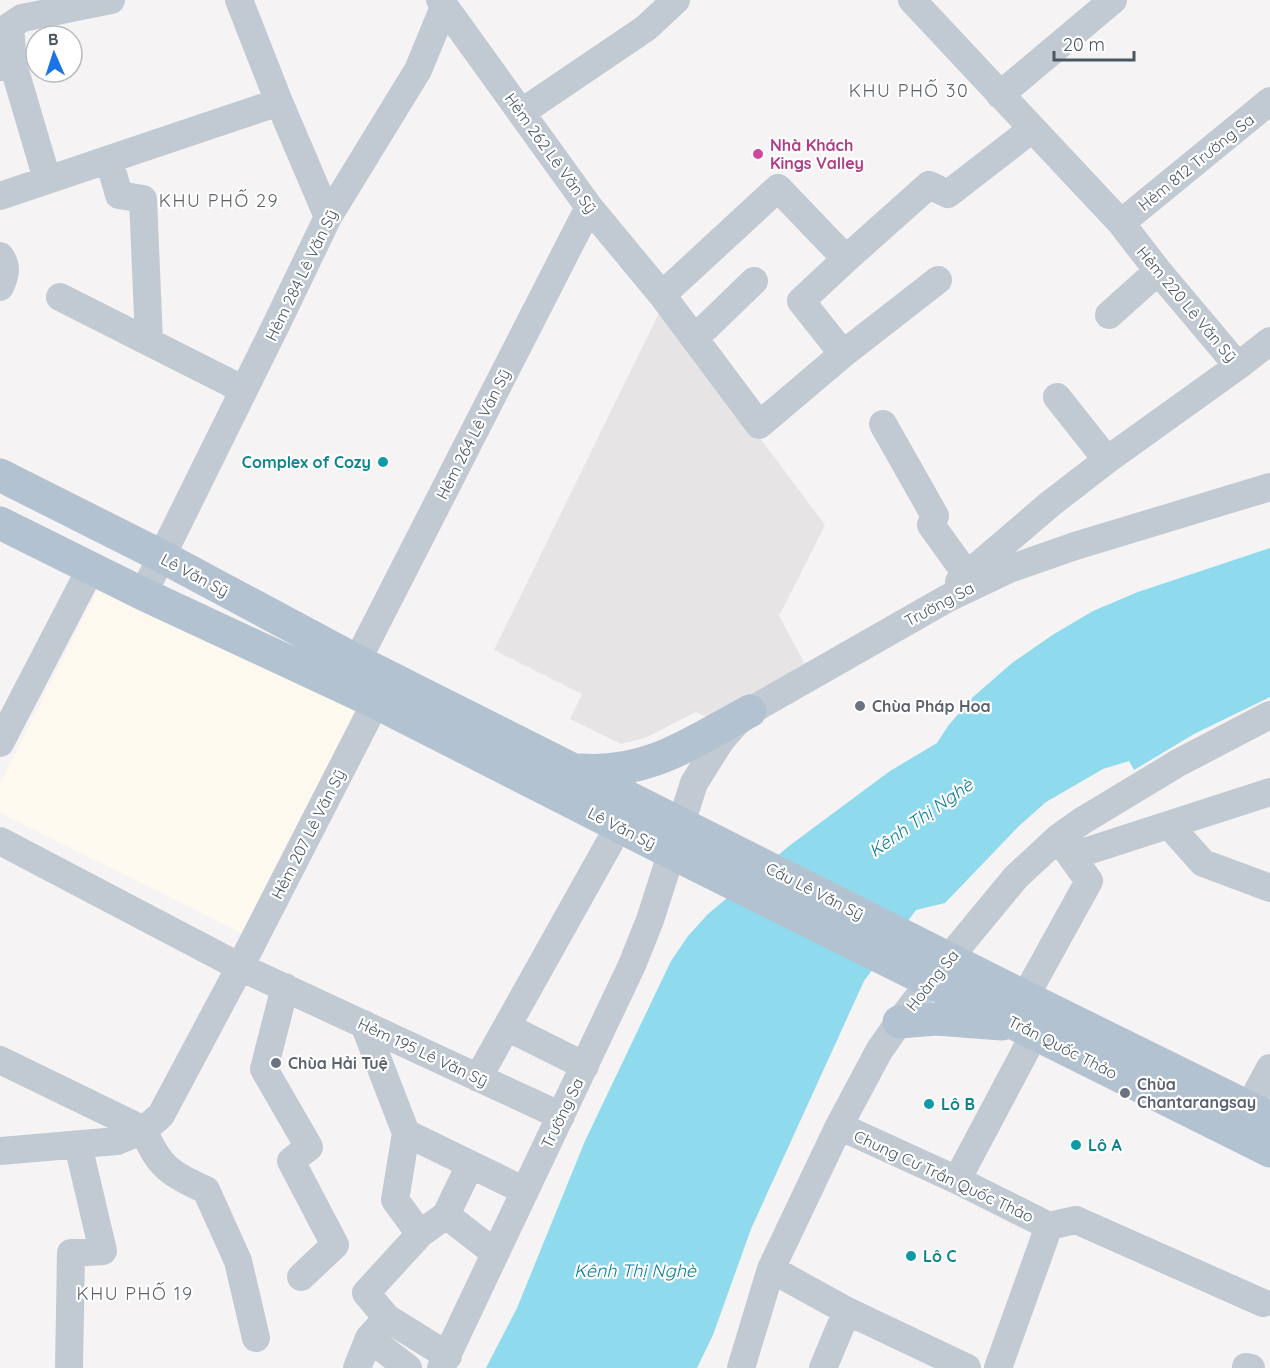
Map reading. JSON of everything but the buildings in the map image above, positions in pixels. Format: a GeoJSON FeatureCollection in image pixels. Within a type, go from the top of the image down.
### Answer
{"type":"FeatureCollection","features":[{"type":"Feature","properties":{"kind":"main road","name":"Lê Văn Sỹ"},"geometry":{"type":"LineString","coordinates":[[0,475],[161,556],[357,660],[382,689],[619,826],[676,838]]}},
{"type":"Feature","properties":{"kind":"main road","name":"Lê Văn Sỹ"},"geometry":{"type":"LineString","coordinates":[[0,523],[143,594],[382,689],[576,770],[676,838],[716,858]]}},
{"type":"Feature","properties":{"kind":"main road"},"geometry":{"type":"LineString","coordinates":[[576,770],[615,770],[646,764],[678,750],[750,711]]}},
{"type":"Feature","properties":{"kind":"main road","name":"Cầu Lê Văn Sỹ"},"geometry":{"type":"LineString","coordinates":[[716,858],[898,949]]}},
{"type":"Feature","properties":{"kind":"main road","name":"Trần Quốc Thảo"},"geometry":{"type":"LineString","coordinates":[[898,949],[1270,1151]]}},
{"type":"Feature","properties":{"kind":"main road"},"geometry":{"type":"LineString","coordinates":[[899,1022],[1027,1019]]}},
{"type":"Feature","properties":{"kind":"main road","name":"Trần Quốc Thảo"},"geometry":{"type":"LineString","coordinates":[[1027,1019],[1259,1112]]}},
{"type":"Feature","properties":{"kind":"street"},"geometry":{"type":"LineString","coordinates":[[47,178],[7,66],[10,26],[22,18],[111,0]]}},
{"type":"Feature","properties":{"kind":"street"},"geometry":{"type":"LineString","coordinates":[[239,0],[279,102],[328,216]]}},
{"type":"Feature","properties":{"kind":"street"},"geometry":{"type":"LineString","coordinates":[[522,112],[646,28],[676,0]]}},
{"type":"Feature","properties":{"kind":"street","name":"Hẻm 220 Lê Văn Sỹ"},"geometry":{"type":"LineString","coordinates":[[912,0],[1121,223],[1158,271],[1259,355],[1107,460],[1050,504],[923,612]]}},
{"type":"Feature","properties":{"kind":"street"},"geometry":{"type":"LineString","coordinates":[[1000,95],[1113,0]]}},
{"type":"Feature","properties":{"kind":"street","name":"Hẻm 262 Lê Văn Sỹ"},"geometry":{"type":"LineString","coordinates":[[442,4],[589,207],[662,295],[759,425],[843,354]]}},
{"type":"Feature","properties":{"kind":"street","name":"Hẻm 284 Lê Văn Sỹ"},"geometry":{"type":"LineString","coordinates":[[143,594],[328,216],[418,70],[442,4]]}},
{"type":"Feature","properties":{"kind":"street"},"geometry":{"type":"LineString","coordinates":[[0,196],[47,178],[109,160],[279,102]]}},
{"type":"Feature","properties":{"kind":"street","name":"Hẻm 812 Trường Sa"},"geometry":{"type":"LineString","coordinates":[[1121,223],[1270,102]]}},
{"type":"Feature","properties":{"kind":"street"},"geometry":{"type":"LineString","coordinates":[[938,280],[843,354],[801,302],[929,185],[948,194],[1032,129]]}},
{"type":"Feature","properties":{"kind":"street"},"geometry":{"type":"LineString","coordinates":[[109,160],[119,195],[143,199],[149,341]]}},
{"type":"Feature","properties":{"kind":"street"},"geometry":{"type":"LineString","coordinates":[[662,295],[778,188],[846,259]]}},
{"type":"Feature","properties":{"kind":"street","name":"Hẻm 264 Lê Văn Sỹ"},"geometry":{"type":"LineString","coordinates":[[357,660],[589,207]]}},
{"type":"Feature","properties":{"kind":"street"},"geometry":{"type":"LineString","coordinates":[[0,256],[5,263],[5,275],[0,287]]}},
{"type":"Feature","properties":{"kind":"street"},"geometry":{"type":"LineString","coordinates":[[1108,315],[1158,271]]}},
{"type":"Feature","properties":{"kind":"street"},"geometry":{"type":"LineString","coordinates":[[695,338],[754,281]]}},
{"type":"Feature","properties":{"kind":"street"},"geometry":{"type":"LineString","coordinates":[[60,297],[244,390]]}},
{"type":"Feature","properties":{"kind":"street"},"geometry":{"type":"LineString","coordinates":[[1057,397],[1107,460]]}},
{"type":"Feature","properties":{"kind":"street"},"geometry":{"type":"LineString","coordinates":[[883,424],[935,516],[931,525],[967,575]]}},
{"type":"Feature","properties":{"kind":"street","name":"Trường Sa"},"geometry":{"type":"LineString","coordinates":[[445,1362],[632,965],[650,920],[688,797],[706,761],[727,732],[750,711],[923,612],[1009,569],[1076,546],[1270,487]]}},
{"type":"Feature","properties":{"kind":"street"},"geometry":{"type":"LineString","coordinates":[[1050,504],[1046,518],[1048,532],[1059,543],[1076,546]]}},
{"type":"Feature","properties":{"kind":"street"},"geometry":{"type":"LineString","coordinates":[[0,743],[92,568]]}},
{"type":"Feature","properties":{"kind":"street","name":"Hẻm 207 Lê Văn Sỹ"},"geometry":{"type":"LineString","coordinates":[[144,1130],[161,1115],[240,967],[382,689]]}},
{"type":"Feature","properties":{"kind":"street","name":"Hoàng Sa"},"geometry":{"type":"LineString","coordinates":[[741,1368],[771,1269],[839,1126],[879,1052],[939,970],[1016,877],[1065,847],[1082,821],[1178,763],[1270,715]]}},
{"type":"Feature","properties":{"kind":"street"},"geometry":{"type":"LineString","coordinates":[[957,1180],[1089,881],[1065,847],[1169,825],[1270,792]]}},
{"type":"Feature","properties":{"kind":"street"},"geometry":{"type":"LineString","coordinates":[[1169,825],[1203,863],[1270,888]]}},
{"type":"Feature","properties":{"kind":"street"},"geometry":{"type":"LineString","coordinates":[[478,1078],[619,826]]}},
{"type":"Feature","properties":{"kind":"street"},"geometry":{"type":"LineString","coordinates":[[0,841],[240,967]]}},
{"type":"Feature","properties":{"kind":"street","name":"Hẻm 195 Lê Văn Sỹ"},"geometry":{"type":"LineString","coordinates":[[240,967],[561,1116]]}},
{"type":"Feature","properties":{"kind":"street"},"geometry":{"type":"LineString","coordinates":[[285,987],[264,1069],[309,1147],[291,1161],[335,1245],[301,1277]]}},
{"type":"Feature","properties":{"kind":"street"},"geometry":{"type":"LineString","coordinates":[[364,1024],[406,1133],[394,1200],[420,1234]]}},
{"type":"Feature","properties":{"kind":"street"},"geometry":{"type":"LineString","coordinates":[[507,1027],[585,1066]]}},
{"type":"Feature","properties":{"kind":"street"},"geometry":{"type":"LineString","coordinates":[[0,1060],[144,1130],[151,1150],[176,1177],[206,1190],[238,1262],[256,1338]]}},
{"type":"Feature","properties":{"kind":"street"},"geometry":{"type":"LineString","coordinates":[[1259,1112],[1270,1068]]}},
{"type":"Feature","properties":{"kind":"street","name":"Chung Cư Trần Quốc Thảo"},"geometry":{"type":"LineString","coordinates":[[839,1126],[1050,1226],[1077,1220],[1263,1303]]}},
{"type":"Feature","properties":{"kind":"street"},"geometry":{"type":"LineString","coordinates":[[0,1151],[117,1141],[144,1130]]}},
{"type":"Feature","properties":{"kind":"street"},"geometry":{"type":"LineString","coordinates":[[406,1133],[525,1191]]}},
{"type":"Feature","properties":{"kind":"street"},"geometry":{"type":"LineString","coordinates":[[69,1368],[71,1253],[102,1251],[78,1145]]}},
{"type":"Feature","properties":{"kind":"street"},"geometry":{"type":"LineString","coordinates":[[408,1368],[378,1328],[366,1293],[420,1234],[447,1215],[470,1165]]}},
{"type":"Feature","properties":{"kind":"street"},"geometry":{"type":"LineString","coordinates":[[447,1215],[495,1253]]}},
{"type":"Feature","properties":{"kind":"street","name":"Chung Cư Trần Quốc Thảo"},"geometry":{"type":"LineString","coordinates":[[998,1368],[1050,1226]]}},
{"type":"Feature","properties":{"kind":"street"},"geometry":{"type":"LineString","coordinates":[[771,1269],[847,1311],[967,1368]]}},
{"type":"Feature","properties":{"kind":"street"},"geometry":{"type":"LineString","coordinates":[[823,1368],[847,1311]]}},
{"type":"Feature","properties":{"kind":"street"},"geometry":{"type":"LineString","coordinates":[[378,1328],[445,1362]]}},
{"type":"Feature","properties":{"kind":"street"},"geometry":{"type":"LineString","coordinates":[[357,1368],[378,1328]]}},
{"type":"Feature","properties":{"kind":"shaded area"},"geometry":{"type":"Polygon","coordinates":[[[662,307],[825,525],[779,616],[806,666],[710,719],[696,712],[645,738],[621,744],[570,719],[582,694],[494,650],[662,307]]]}},
{"type":"Feature","properties":{"kind":"shaded area"},"geometry":{"type":"Polygon","coordinates":[[[103,579],[364,709],[247,936],[0,813],[0,783],[103,579]]]}},
{"type":"Feature","properties":{"kind":"water","name":"Kênh Thị Nghè"},"geometry":{"type":"Polygon","coordinates":[[[1270,548],[1270,697],[1194,734],[1134,770],[1129,761],[1103,769],[1046,802],[1020,825],[945,903],[916,910],[864,981],[751,1229],[713,1335],[697,1368],[486,1368],[517,1308],[585,1141],[671,961],[688,936],[708,914],[789,846],[890,771],[937,743],[948,726],[973,697],[1012,663],[1054,634],[1093,611],[1138,592],[1270,548]]]}},
{"type":"Feature","properties":{"kind":"place","name":"Nhà Khách Kings Valley"},"geometry":{"type":"Point","coordinates":[758,154]}},
{"type":"Feature","properties":{"kind":"place","name":"Complex of Cozy"},"geometry":{"type":"Point","coordinates":[383,462]}},
{"type":"Feature","properties":{"kind":"place","name":"Chùa Pháp Hoa"},"geometry":{"type":"Point","coordinates":[860,706]}},
{"type":"Feature","properties":{"kind":"place","name":"Chùa Hải Tuệ"},"geometry":{"type":"Point","coordinates":[276,1063]}},
{"type":"Feature","properties":{"kind":"place","name":"Chùa Chantarangsay"},"geometry":{"type":"Point","coordinates":[1125,1093]}},
{"type":"Feature","properties":{"kind":"place","name":"Lô B"},"geometry":{"type":"Point","coordinates":[929,1104]}},
{"type":"Feature","properties":{"kind":"place","name":"Lô A"},"geometry":{"type":"Point","coordinates":[1076,1145]}},
{"type":"Feature","properties":{"kind":"place","name":"Lô C"},"geometry":{"type":"Point","coordinates":[911,1256]}},
{"type":"Feature","properties":{"kind":"district","name":"KHU PHỐ 30"},"geometry":{"type":"Point","coordinates":[909,91]}},
{"type":"Feature","properties":{"kind":"district","name":"KHU PHỐ 29"},"geometry":{"type":"Point","coordinates":[219,201]}},
{"type":"Feature","properties":{"kind":"district","name":"KHU PHỐ 19"},"geometry":{"type":"Point","coordinates":[135,1294]}}]}
